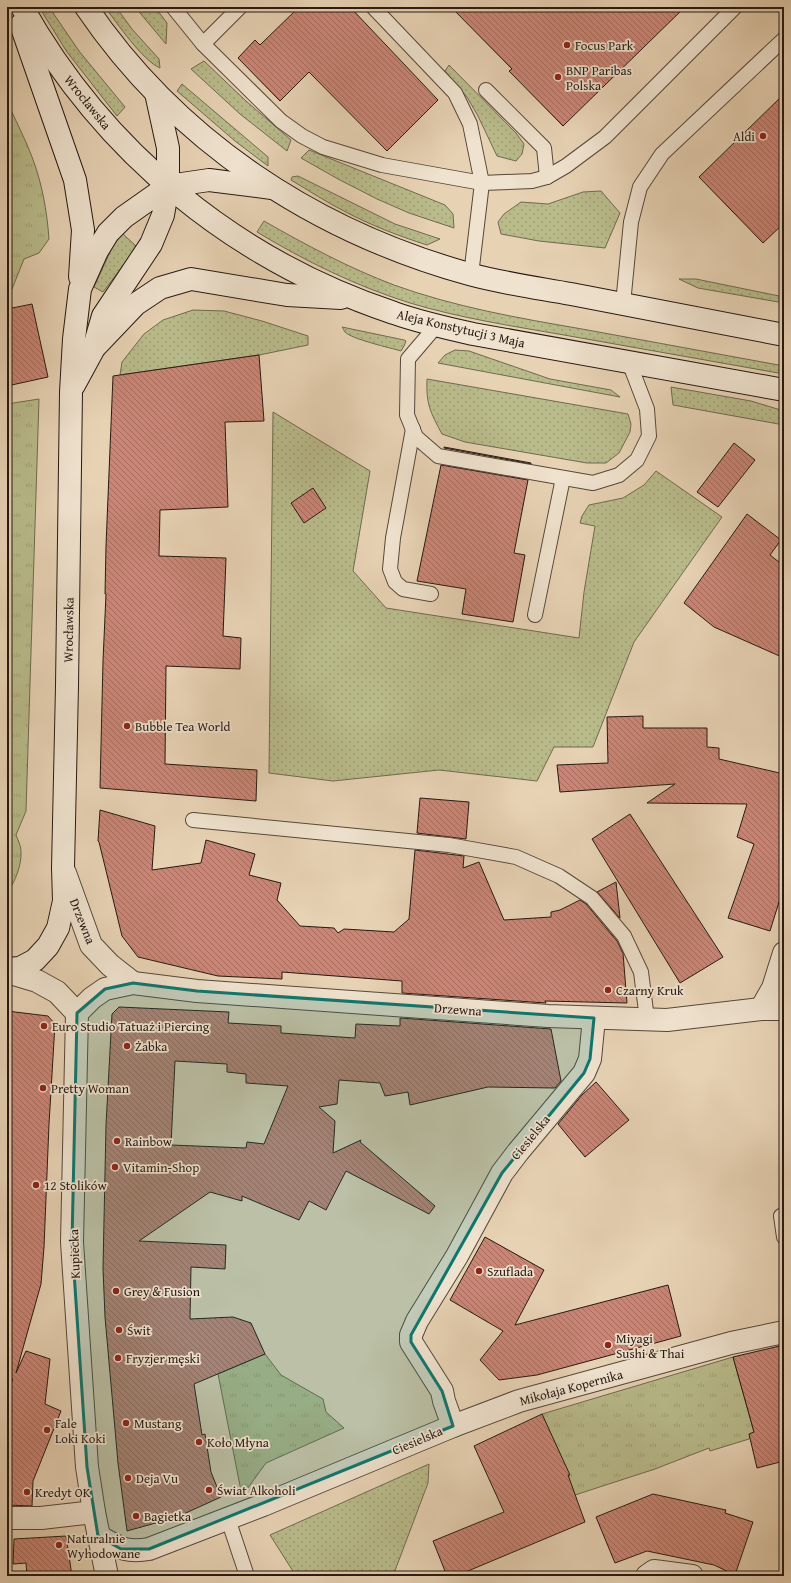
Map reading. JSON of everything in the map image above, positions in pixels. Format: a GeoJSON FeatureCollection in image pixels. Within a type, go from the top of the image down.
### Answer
{"type":"FeatureCollection","features":[{"type":"Feature","properties":{"kind":"street"},"geometry":{"type":"LineString","coordinates":[[15,7],[75,180],[83,230],[80,289]]}},
{"type":"Feature","properties":{"kind":"street","name":"Wrocławska"},"geometry":{"type":"LineString","coordinates":[[22,7],[39,38],[75,90],[143,165],[168,186]]}},
{"type":"Feature","properties":{"kind":"street","name":"Wrocławska"},"geometry":{"type":"LineString","coordinates":[[86,7],[101,29],[156,93],[218,148],[272,188]]}},
{"type":"Feature","properties":{"kind":"street","name":"Wrocławska"},"geometry":{"type":"LineString","coordinates":[[71,392],[93,350],[103,316],[150,244],[163,215],[168,186],[168,148],[156,93]]}},
{"type":"Feature","properties":{"kind":"street","name":"Wrocławska"},"geometry":{"type":"LineString","coordinates":[[7,970],[20,968],[35,960],[48,946],[58,928],[64,901],[63,868],[68,686],[71,392],[74,339],[80,289],[97,251],[108,233],[124,217],[168,186],[209,180],[272,188]]}},
{"type":"Feature","properties":{"kind":"street","name":"Aleja Konstytucji 3 Maja"},"geometry":{"type":"LineString","coordinates":[[168,186],[208,219],[238,240],[295,272],[354,299],[395,314],[473,334],[784,390]]}},
{"type":"Feature","properties":{"kind":"street"},"geometry":{"type":"LineString","coordinates":[[272,188],[332,222],[385,246],[471,275],[784,335]]}},
{"type":"Feature","properties":{"kind":"street"},"geometry":{"type":"LineString","coordinates":[[93,350],[136,304],[160,288],[192,279],[288,295],[354,299]]}},
{"type":"Feature","properties":{"kind":"street","name":"Drzewna"},"geometry":{"type":"LineString","coordinates":[[63,868],[91,945],[110,965],[132,983]]}},
{"type":"Feature","properties":{"kind":"street"},"geometry":{"type":"LineString","coordinates":[[761,1009],[773,988],[784,953]]}},
{"type":"Feature","properties":{"kind":"street"},"geometry":{"type":"LineString","coordinates":[[7,970],[37,981],[57,992],[77,1013]]}},
{"type":"Feature","properties":{"kind":"street","name":"Drzewna"},"geometry":{"type":"LineString","coordinates":[[77,1013],[92,998],[105,989],[132,983],[197,990],[548,1016],[594,1018],[667,1020],[761,1009],[784,1009]]}},
{"type":"Feature","properties":{"kind":"street","name":"Kupiecka"},"geometry":{"type":"LineString","coordinates":[[77,1013],[72,1242],[87,1467],[98,1536],[105,1567]]}},
{"type":"Feature","properties":{"kind":"street","name":"Ciesielska"},"geometry":{"type":"LineString","coordinates":[[98,1536],[121,1549],[137,1552],[149,1550],[453,1426],[442,1391],[411,1342],[411,1335],[457,1256],[502,1173],[584,1073],[590,1059],[594,1018]]}},
{"type":"Feature","properties":{"kind":"street","name":"Mikołaja Kopernika"},"geometry":{"type":"LineString","coordinates":[[453,1426],[519,1401],[731,1343],[784,1332]]}},
{"type":"Feature","properties":{"kind":"street"},"geometry":{"type":"LineString","coordinates":[[7,1518],[41,1518],[94,1512]]}},
{"type":"Feature","properties":{"kind":"street"},"geometry":{"type":"LineString","coordinates":[[647,1576],[654,1571],[692,1576]]}},
{"type":"Feature","properties":{"kind":"lane"},"geometry":{"type":"LineString","coordinates":[[173,7],[203,44],[281,121],[302,136],[323,147],[382,165],[482,183],[532,181],[547,176],[566,166],[605,137],[735,7]]}},
{"type":"Feature","properties":{"kind":"lane"},"geometry":{"type":"LineString","coordinates":[[203,44],[240,7]]}},
{"type":"Feature","properties":{"kind":"lane"},"geometry":{"type":"LineString","coordinates":[[373,7],[455,93],[470,124],[482,183],[471,275]]}},
{"type":"Feature","properties":{"kind":"lane"},"geometry":{"type":"LineString","coordinates":[[624,304],[631,222],[640,187],[662,154],[784,39]]}},
{"type":"Feature","properties":{"kind":"lane"},"geometry":{"type":"LineString","coordinates":[[486,90],[544,148],[547,176]]}},
{"type":"Feature","properties":{"kind":"lane"},"geometry":{"type":"LineString","coordinates":[[437,325],[408,359],[407,415],[416,437],[438,456],[593,483],[619,475],[637,460],[649,436],[648,409],[629,362]]}},
{"type":"Feature","properties":{"kind":"lane"},"geometry":{"type":"LineString","coordinates":[[413,429],[393,538],[390,568],[395,582],[403,589],[431,594]]}},
{"type":"Feature","properties":{"kind":"lane"},"geometry":{"type":"LineString","coordinates":[[535,615],[563,478]]}},
{"type":"Feature","properties":{"kind":"lane"},"geometry":{"type":"LineString","coordinates":[[193,820],[449,845],[516,857],[559,876],[592,898],[624,936],[641,972],[647,1019]]}},
{"type":"Feature","properties":{"kind":"lane"},"geometry":{"type":"LineString","coordinates":[[784,1214],[781,1216],[784,1237]]}},
{"type":"Feature","properties":{"kind":"lane"},"geometry":{"type":"LineString","coordinates":[[228,1519],[247,1576]]}},
{"type":"Feature","properties":{"kind":"highlighted area"},"geometry":{"type":"Polygon","coordinates":[[[133,983],[197,991],[594,1018],[590,1059],[584,1073],[502,1173],[411,1335],[411,1342],[442,1391],[453,1426],[149,1549],[121,1549],[98,1536],[87,1467],[72,1242],[77,1013],[105,989],[133,983]]]}},
{"type":"Feature","properties":{"kind":"green space"},"geometry":{"type":"Polygon","coordinates":[[[39,7],[49,7],[79,51],[125,107],[117,116],[67,52],[39,7]]]}},
{"type":"Feature","properties":{"kind":"green space"},"geometry":{"type":"Polygon","coordinates":[[[105,7],[116,7],[132,29],[159,59],[160,68],[153,64],[138,49],[105,7]]]}},
{"type":"Feature","properties":{"kind":"green space"},"geometry":{"type":"Polygon","coordinates":[[[135,7],[155,7],[167,23],[166,44],[135,7]]]}},
{"type":"Feature","properties":{"kind":"green space"},"geometry":{"type":"Polygon","coordinates":[[[204,61],[246,101],[291,140],[287,151],[240,114],[191,69],[204,61]]]}},
{"type":"Feature","properties":{"kind":"green space"},"geometry":{"type":"Polygon","coordinates":[[[449,65],[516,133],[524,144],[522,154],[516,161],[497,156],[467,97],[445,71],[449,65]]]}},
{"type":"Feature","properties":{"kind":"green space"},"geometry":{"type":"Polygon","coordinates":[[[182,84],[268,157],[268,166],[235,141],[177,91],[182,84]]]}},
{"type":"Feature","properties":{"kind":"green space"},"geometry":{"type":"Polygon","coordinates":[[[7,101],[36,167],[47,218],[49,239],[39,253],[24,259],[10,294],[7,294],[7,101]]]}},
{"type":"Feature","properties":{"kind":"green space"},"geometry":{"type":"Polygon","coordinates":[[[309,150],[445,205],[453,214],[454,228],[409,213],[338,179],[301,158],[309,150]]]}},
{"type":"Feature","properties":{"kind":"green space"},"geometry":{"type":"Polygon","coordinates":[[[298,176],[395,224],[440,239],[427,245],[374,226],[324,200],[291,180],[292,177],[298,176]]]}},
{"type":"Feature","properties":{"kind":"green space"},"geometry":{"type":"Polygon","coordinates":[[[601,191],[620,213],[605,248],[539,241],[501,234],[498,222],[504,214],[521,202],[548,204],[583,192],[601,191]]]}},
{"type":"Feature","properties":{"kind":"green space"},"geometry":{"type":"Polygon","coordinates":[[[264,221],[344,264],[394,285],[440,300],[510,316],[784,366],[784,374],[486,321],[410,303],[351,281],[312,263],[275,243],[257,232],[264,221]]]}},
{"type":"Feature","properties":{"kind":"green space"},"geometry":{"type":"Polygon","coordinates":[[[122,233],[137,247],[103,292],[94,287],[111,250],[122,233]]]}},
{"type":"Feature","properties":{"kind":"green space"},"geometry":{"type":"Polygon","coordinates":[[[679,279],[696,279],[784,297],[784,303],[698,288],[679,279]]]}},
{"type":"Feature","properties":{"kind":"green space"},"geometry":{"type":"Polygon","coordinates":[[[193,310],[224,311],[262,321],[308,336],[308,345],[259,355],[120,375],[122,362],[144,334],[163,320],[193,310]]]}},
{"type":"Feature","properties":{"kind":"green space"},"geometry":{"type":"Polygon","coordinates":[[[342,327],[406,341],[401,351],[355,338],[345,332],[342,327]]]}},
{"type":"Feature","properties":{"kind":"green space"},"geometry":{"type":"Polygon","coordinates":[[[455,350],[469,351],[550,379],[611,390],[620,397],[438,363],[445,355],[455,350]]]}},
{"type":"Feature","properties":{"kind":"green space"},"geometry":{"type":"Polygon","coordinates":[[[427,379],[628,414],[631,424],[630,432],[619,453],[606,463],[587,463],[465,442],[442,434],[434,420],[428,402],[427,379]]]}},
{"type":"Feature","properties":{"kind":"green space"},"geometry":{"type":"Polygon","coordinates":[[[671,387],[751,401],[784,411],[784,425],[673,405],[671,387]]]}},
{"type":"Feature","properties":{"kind":"green space"},"geometry":{"type":"Polygon","coordinates":[[[39,399],[26,811],[16,835],[21,849],[19,868],[13,884],[7,893],[7,404],[39,399]]]}},
{"type":"Feature","properties":{"kind":"green space"},"geometry":{"type":"Polygon","coordinates":[[[273,412],[370,471],[353,571],[386,608],[579,638],[584,592],[595,526],[580,523],[582,516],[589,505],[623,498],[644,485],[656,471],[722,517],[634,642],[593,747],[554,747],[537,781],[439,770],[333,781],[269,773],[273,412]]]}},
{"type":"Feature","properties":{"kind":"green space"},"geometry":{"type":"Polygon","coordinates":[[[265,1354],[281,1375],[323,1399],[326,1412],[344,1428],[266,1463],[242,1496],[218,1374],[265,1354]]]}},
{"type":"Feature","properties":{"kind":"green space"},"geometry":{"type":"Polygon","coordinates":[[[733,1357],[754,1432],[749,1439],[710,1451],[709,1448],[655,1469],[575,1495],[568,1480],[569,1475],[542,1414],[733,1357]]]}},
{"type":"Feature","properties":{"kind":"green space"},"geometry":{"type":"Polygon","coordinates":[[[429,1464],[428,1483],[393,1576],[296,1576],[270,1535],[429,1464]]]}},
{"type":"Feature","properties":{"kind":"building"},"geometry":{"type":"Polygon","coordinates":[[[299,7],[350,7],[438,100],[387,151],[309,72],[280,101],[238,58],[255,40],[260,45],[299,7]]]}},
{"type":"Feature","properties":{"kind":"building","name":"Focus Park"},"geometry":{"type":"Polygon","coordinates":[[[451,7],[685,7],[563,126],[509,71],[512,69],[451,7]]]}},
{"type":"Feature","properties":{"kind":"building","name":"Aldi"},"geometry":{"type":"Polygon","coordinates":[[[784,94],[784,223],[763,243],[699,177],[784,94]]]}},
{"type":"Feature","properties":{"kind":"building"},"geometry":{"type":"Polygon","coordinates":[[[32,304],[48,377],[7,386],[7,309],[32,304]]]}},
{"type":"Feature","properties":{"kind":"building"},"geometry":{"type":"Polygon","coordinates":[[[259,355],[264,421],[225,422],[228,507],[160,510],[159,556],[226,558],[223,636],[241,638],[240,669],[166,666],[165,764],[257,770],[256,801],[100,788],[106,546],[113,376],[259,355]]]}},
{"type":"Feature","properties":{"kind":"building"},"geometry":{"type":"Polygon","coordinates":[[[734,443],[755,460],[718,507],[697,492],[734,443]]]}},
{"type":"Feature","properties":{"kind":"building"},"geometry":{"type":"Polygon","coordinates":[[[444,448],[531,463],[531,464],[444,448]]]}},
{"type":"Feature","properties":{"kind":"building"},"geometry":{"type":"Polygon","coordinates":[[[441,465],[528,480],[514,553],[525,555],[513,622],[462,614],[466,589],[417,581],[441,465]]]}},
{"type":"Feature","properties":{"kind":"building"},"geometry":{"type":"Polygon","coordinates":[[[313,488],[326,508],[304,523],[291,503],[313,488]]]}},
{"type":"Feature","properties":{"kind":"building"},"geometry":{"type":"Polygon","coordinates":[[[747,514],[781,540],[770,555],[784,566],[784,658],[714,627],[684,603],[747,514]]]}},
{"type":"Feature","properties":{"kind":"building"},"geometry":{"type":"Polygon","coordinates":[[[643,716],[643,728],[707,728],[707,747],[719,748],[719,759],[784,774],[784,886],[770,931],[728,918],[754,844],[737,837],[747,804],[647,803],[675,784],[560,792],[557,765],[608,763],[607,717],[643,716]]]}},
{"type":"Feature","properties":{"kind":"building"},"geometry":{"type":"Polygon","coordinates":[[[420,798],[469,802],[466,839],[417,833],[420,798]]]}},
{"type":"Feature","properties":{"kind":"building"},"geometry":{"type":"Polygon","coordinates":[[[100,810],[155,826],[152,870],[201,863],[206,840],[255,854],[249,875],[281,883],[277,900],[300,926],[334,928],[338,933],[344,929],[394,932],[409,919],[415,850],[464,856],[463,868],[479,862],[504,920],[551,917],[551,912],[560,910],[580,900],[586,904],[617,941],[623,953],[627,1003],[545,1001],[546,1003],[402,993],[402,981],[282,972],[282,979],[218,976],[138,957],[122,936],[98,841],[100,810]]]}},
{"type":"Feature","properties":{"kind":"building"},"geometry":{"type":"Polygon","coordinates":[[[630,814],[723,957],[680,983],[592,839],[630,814]]]}},
{"type":"Feature","properties":{"kind":"building"},"geometry":{"type":"Polygon","coordinates":[[[616,882],[620,918],[597,892],[616,882]]]}},
{"type":"Feature","properties":{"kind":"building"},"geometry":{"type":"Polygon","coordinates":[[[119,1007],[229,1012],[228,1023],[281,1026],[281,1033],[355,1038],[356,1024],[400,1026],[400,1018],[551,1029],[561,1081],[555,1088],[488,1087],[410,1105],[408,1092],[385,1096],[380,1083],[339,1080],[337,1104],[319,1107],[335,1121],[333,1153],[361,1140],[360,1142],[435,1206],[429,1214],[346,1171],[326,1210],[309,1201],[299,1220],[242,1196],[242,1201],[210,1192],[139,1241],[226,1245],[225,1269],[191,1267],[190,1319],[233,1317],[251,1323],[265,1354],[194,1384],[202,1435],[205,1434],[211,1472],[221,1497],[177,1517],[127,1531],[118,1463],[105,1317],[103,1268],[106,1125],[112,1014],[119,1007]],[[175,1061],[171,1145],[246,1148],[247,1142],[264,1144],[288,1086],[246,1083],[246,1074],[227,1072],[227,1064],[175,1061]]]}},
{"type":"Feature","properties":{"kind":"building"},"geometry":{"type":"Polygon","coordinates":[[[7,1011],[48,1016],[55,1024],[41,1284],[16,1373],[26,1351],[50,1359],[45,1404],[61,1411],[33,1481],[32,1506],[7,1505],[7,1391],[13,1379],[7,1378],[7,1011]]]}},
{"type":"Feature","properties":{"kind":"building"},"geometry":{"type":"Polygon","coordinates":[[[596,1082],[629,1120],[585,1157],[558,1124],[582,1095],[596,1082]]]}},
{"type":"Feature","properties":{"kind":"building"},"geometry":{"type":"Polygon","coordinates":[[[485,1237],[544,1270],[515,1325],[668,1285],[681,1336],[537,1375],[499,1380],[480,1360],[503,1331],[450,1300],[485,1237]]]}},
{"type":"Feature","properties":{"kind":"building"},"geometry":{"type":"Polygon","coordinates":[[[784,1345],[784,1461],[757,1468],[749,1434],[754,1432],[733,1357],[784,1345]]]}},
{"type":"Feature","properties":{"kind":"building"},"geometry":{"type":"Polygon","coordinates":[[[542,1414],[570,1475],[568,1475],[585,1522],[456,1576],[447,1576],[433,1541],[504,1512],[474,1446],[542,1414]]]}},
{"type":"Feature","properties":{"kind":"building"},"geometry":{"type":"Polygon","coordinates":[[[653,1494],[726,1510],[725,1513],[753,1522],[735,1575],[714,1565],[647,1551],[615,1563],[596,1517],[653,1494]]]}},
{"type":"Feature","properties":{"kind":"building"},"geometry":{"type":"Polygon","coordinates":[[[66,1536],[72,1576],[27,1576],[26,1563],[13,1564],[14,1539],[66,1536]]]}},
{"type":"Feature","properties":{"kind":"place","name":"Focus Park"},"geometry":{"type":"Point","coordinates":[567,45]}},
{"type":"Feature","properties":{"kind":"place","name":"BNP Paribas Polska"},"geometry":{"type":"Point","coordinates":[558,77]}},
{"type":"Feature","properties":{"kind":"place","name":"Aldi"},"geometry":{"type":"Point","coordinates":[763,136]}},
{"type":"Feature","properties":{"kind":"place","name":"Bubble Tea World"},"geometry":{"type":"Point","coordinates":[127,726]}},
{"type":"Feature","properties":{"kind":"place","name":"Czarny Kruk"},"geometry":{"type":"Point","coordinates":[608,990]}},
{"type":"Feature","properties":{"kind":"place","name":"Euro Studio Tatuaż i Piercing"},"geometry":{"type":"Point","coordinates":[44,1026]}},
{"type":"Feature","properties":{"kind":"place","name":"Żabka"},"geometry":{"type":"Point","coordinates":[127,1046]}},
{"type":"Feature","properties":{"kind":"place","name":"Pretty Woman"},"geometry":{"type":"Point","coordinates":[43,1088]}},
{"type":"Feature","properties":{"kind":"place","name":"Rainbow"},"geometry":{"type":"Point","coordinates":[117,1141]}},
{"type":"Feature","properties":{"kind":"place","name":"Vitamin-Shop"},"geometry":{"type":"Point","coordinates":[115,1167]}},
{"type":"Feature","properties":{"kind":"place","name":"12 Stolików"},"geometry":{"type":"Point","coordinates":[36,1185]}},
{"type":"Feature","properties":{"kind":"place","name":"Szuflada"},"geometry":{"type":"Point","coordinates":[479,1271]}},
{"type":"Feature","properties":{"kind":"place","name":"Grey & Fusion"},"geometry":{"type":"Point","coordinates":[116,1291]}},
{"type":"Feature","properties":{"kind":"place","name":"Świt"},"geometry":{"type":"Point","coordinates":[119,1330]}},
{"type":"Feature","properties":{"kind":"place","name":"Miyagi Sushi & Thai"},"geometry":{"type":"Point","coordinates":[608,1345]}},
{"type":"Feature","properties":{"kind":"place","name":"Fryzjer męski"},"geometry":{"type":"Point","coordinates":[118,1358]}},
{"type":"Feature","properties":{"kind":"place","name":"Mustang"},"geometry":{"type":"Point","coordinates":[126,1423]}},
{"type":"Feature","properties":{"kind":"place","name":"Fale Loki Koki"},"geometry":{"type":"Point","coordinates":[47,1430]}},
{"type":"Feature","properties":{"kind":"place","name":"Koło Młyna"},"geometry":{"type":"Point","coordinates":[199,1442]}},
{"type":"Feature","properties":{"kind":"place","name":"Deja Vu"},"geometry":{"type":"Point","coordinates":[128,1478]}},
{"type":"Feature","properties":{"kind":"place","name":"Świat Alkoholi"},"geometry":{"type":"Point","coordinates":[209,1490]}},
{"type":"Feature","properties":{"kind":"place","name":"Kredyt OK"},"geometry":{"type":"Point","coordinates":[27,1492]}},
{"type":"Feature","properties":{"kind":"place","name":"Bagietka"},"geometry":{"type":"Point","coordinates":[136,1516]}},
{"type":"Feature","properties":{"kind":"place","name":"Naturalnie Wyhodowane"},"geometry":{"type":"Point","coordinates":[59,1545]}}]}
